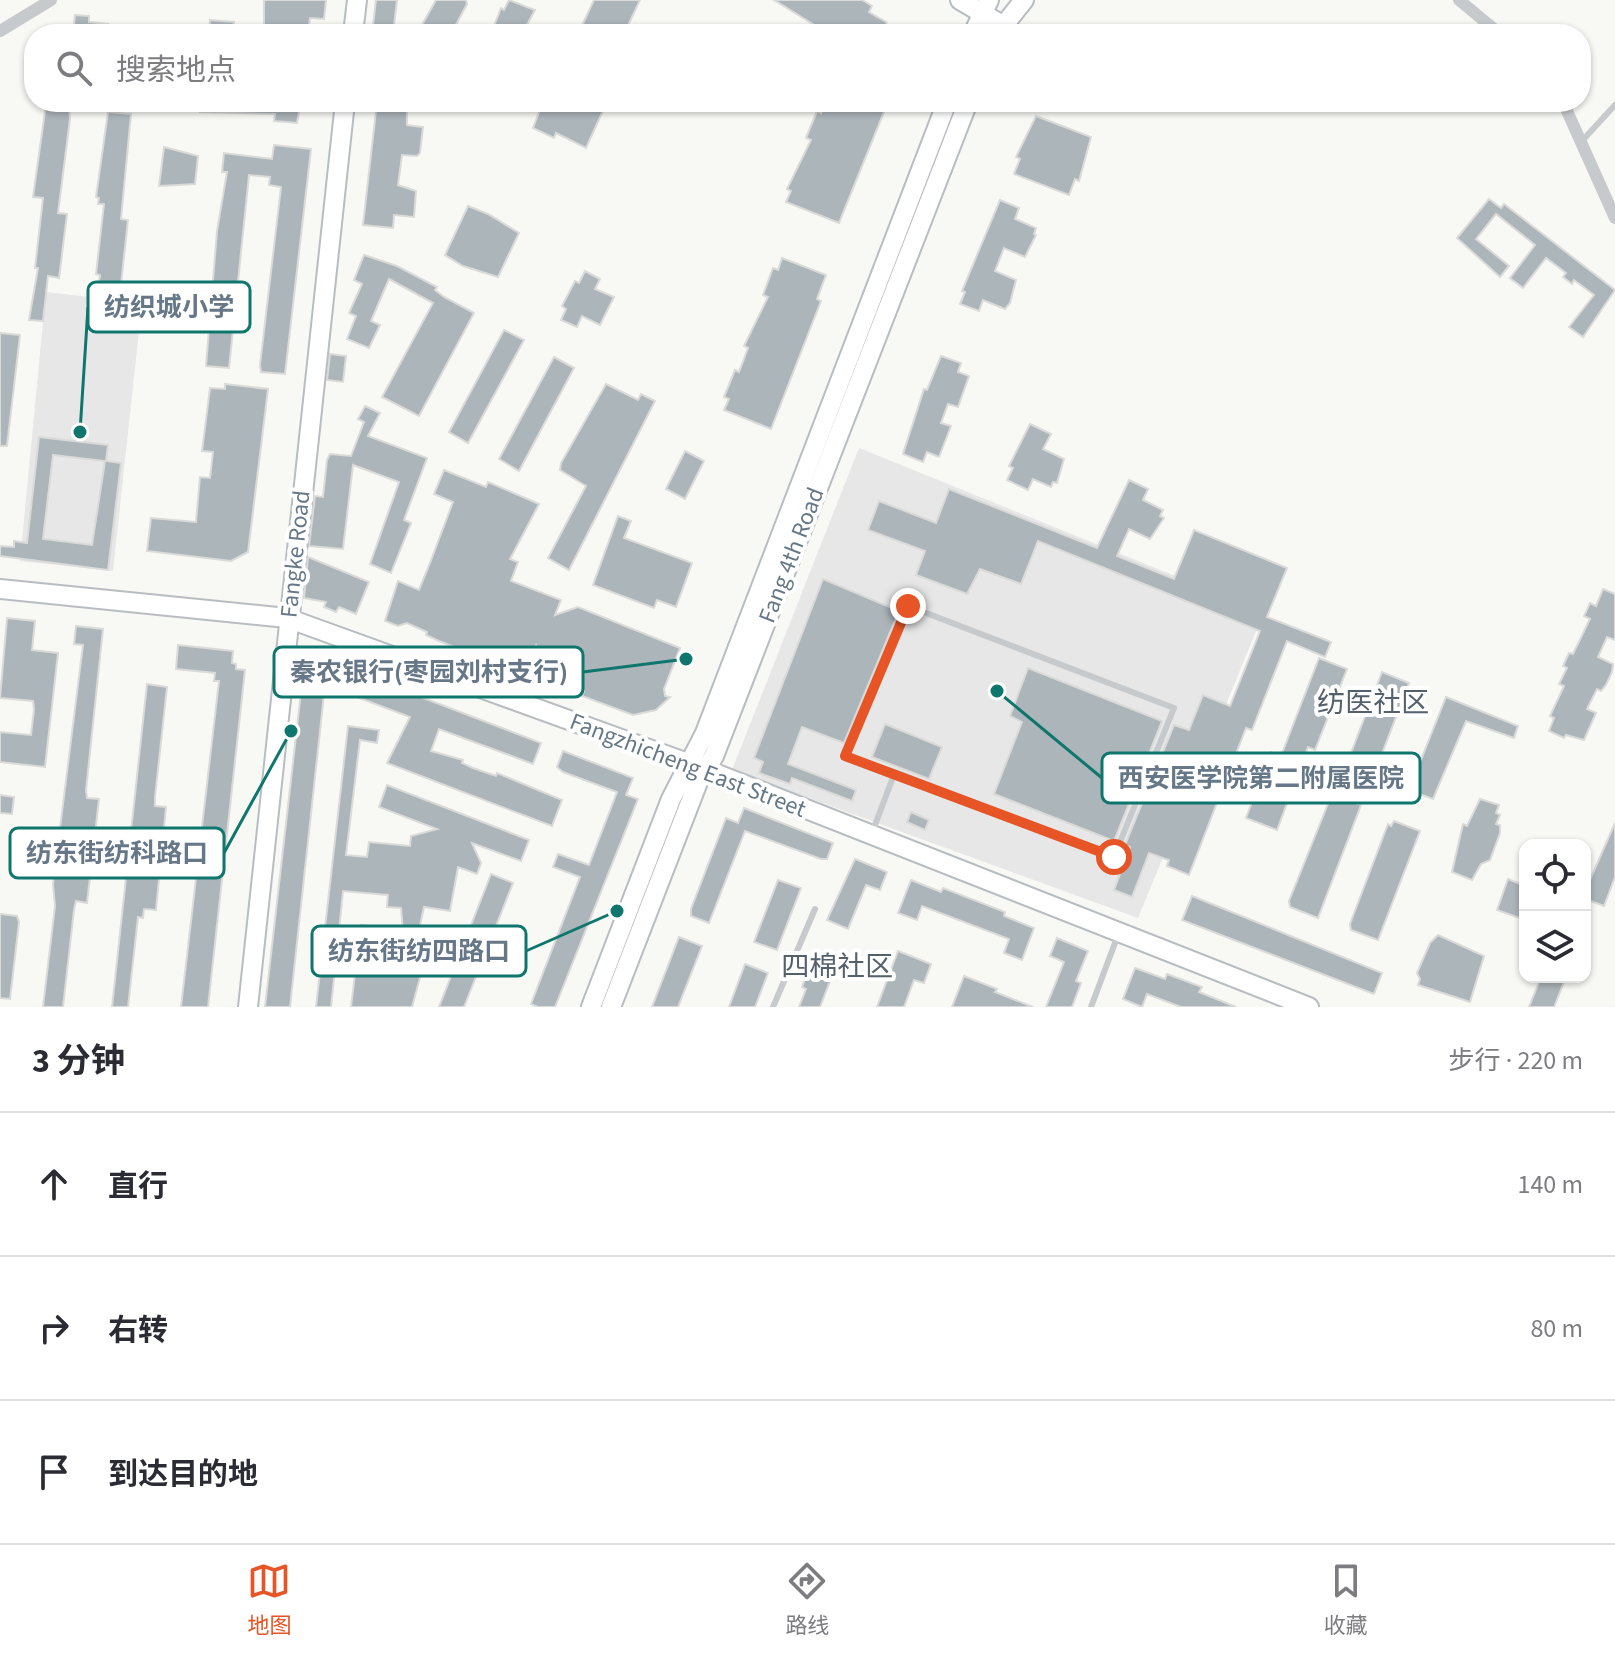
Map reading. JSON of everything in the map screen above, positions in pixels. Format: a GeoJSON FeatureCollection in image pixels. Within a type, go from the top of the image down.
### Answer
{"type":"FeatureCollection","features":[{"type":"Feature","properties":{"kind":"street"},"geometry":{"type":"LineString","coordinates":[[0,31],[51,0]]}},
{"type":"Feature","properties":{"kind":"street"},"geometry":{"type":"LineString","coordinates":[[354,24],[357,0]]}},
{"type":"Feature","properties":{"kind":"street"},"geometry":{"type":"LineString","coordinates":[[960,0],[985,6],[996,24]]}},
{"type":"Feature","properties":{"kind":"street"},"geometry":{"type":"LineString","coordinates":[[1459,0],[1488,24]]}},
{"type":"Feature","properties":{"kind":"street"},"geometry":{"type":"LineString","coordinates":[[1002,24],[1013,3]]}},
{"type":"Feature","properties":{"kind":"street","name":"Fangke Road"},"geometry":{"type":"LineString","coordinates":[[248,1007],[287,618],[344,112]]}},
{"type":"Feature","properties":{"kind":"street","name":"Fang 4th Road"},"geometry":{"type":"LineString","coordinates":[[611,1007],[698,782],[705,733],[943,112]]}},
{"type":"Feature","properties":{"kind":"street","name":"Fang 4th Road"},"geometry":{"type":"LineString","coordinates":[[591,1007],[671,799],[698,766],[964,112]]}},
{"type":"Feature","properties":{"kind":"street"},"geometry":{"type":"LineString","coordinates":[[1568,112],[1615,218]]}},
{"type":"Feature","properties":{"kind":"street","name":"Fangzhicheng East Street"},"geometry":{"type":"LineString","coordinates":[[0,589],[287,618],[698,766],[1309,1007]]}},
{"type":"Feature","properties":{"kind":"lane"},"geometry":{"type":"LineString","coordinates":[[1581,142],[1615,105]]}},
{"type":"Feature","properties":{"kind":"lane"},"geometry":{"type":"LineString","coordinates":[[908,606],[1174,708],[1114,857],[895,772],[845,756],[908,606]]}},
{"type":"Feature","properties":{"kind":"lane"},"geometry":{"type":"LineString","coordinates":[[870,836],[895,772]]}},
{"type":"Feature","properties":{"kind":"lane"},"geometry":{"type":"LineString","coordinates":[[773,1007],[815,909]]}},
{"type":"Feature","properties":{"kind":"lane"},"geometry":{"type":"LineString","coordinates":[[1091,1007],[1119,932]]}},
{"type":"Feature","properties":{"kind":"shaded area"},"geometry":{"type":"Polygon","coordinates":[[[46,292],[142,303],[113,571],[20,561],[46,292]]]}},
{"type":"Feature","properties":{"kind":"shaded area"},"geometry":{"type":"Polygon","coordinates":[[[859,448],[1264,612],[1138,918],[732,770],[859,448]]]}},
{"type":"Feature","properties":{"kind":"building"},"geometry":{"type":"Polygon","coordinates":[[[264,0],[326,0],[324,19],[310,18],[309,24],[264,24],[264,0]]]}},
{"type":"Feature","properties":{"kind":"building"},"geometry":{"type":"Polygon","coordinates":[[[376,0],[397,0],[394,24],[373,24],[376,0]]]}},
{"type":"Feature","properties":{"kind":"building"},"geometry":{"type":"Polygon","coordinates":[[[436,0],[466,0],[467,4],[456,24],[423,24],[436,0]]]}},
{"type":"Feature","properties":{"kind":"building"},"geometry":{"type":"Polygon","coordinates":[[[509,0],[535,10],[527,24],[495,24],[501,8],[504,10],[509,0]]]}},
{"type":"Feature","properties":{"kind":"building"},"geometry":{"type":"Polygon","coordinates":[[[594,0],[640,0],[629,24],[583,24],[594,0]]]}},
{"type":"Feature","properties":{"kind":"building"},"geometry":{"type":"Polygon","coordinates":[[[774,0],[862,0],[872,6],[869,12],[887,24],[813,24],[774,0]]]}},
{"type":"Feature","properties":{"kind":"building"},"geometry":{"type":"Polygon","coordinates":[[[75,15],[89,16],[89,22],[108,24],[74,24],[75,15]]]}},
{"type":"Feature","properties":{"kind":"building"},"geometry":{"type":"Polygon","coordinates":[[[210,20],[234,22],[234,24],[210,24],[210,20]]]}},
{"type":"Feature","properties":{"kind":"building"},"geometry":{"type":"Polygon","coordinates":[[[45,112],[69,112],[58,213],[67,214],[59,278],[48,276],[43,321],[29,320],[38,268],[35,268],[43,198],[33,197],[45,112]]]}},
{"type":"Feature","properties":{"kind":"building"},"geometry":{"type":"Polygon","coordinates":[[[108,112],[131,114],[121,219],[128,220],[121,284],[99,282],[100,275],[96,274],[104,204],[98,204],[99,198],[96,197],[108,112]]]}},
{"type":"Feature","properties":{"kind":"building"},"geometry":{"type":"Polygon","coordinates":[[[200,112],[299,112],[297,123],[274,121],[275,114],[200,112]]]}},
{"type":"Feature","properties":{"kind":"building"},"geometry":{"type":"Polygon","coordinates":[[[376,112],[407,112],[407,125],[423,127],[420,153],[417,156],[402,155],[398,185],[416,191],[414,217],[394,215],[393,228],[363,225],[376,112]]]}},
{"type":"Feature","properties":{"kind":"building"},"geometry":{"type":"Polygon","coordinates":[[[539,112],[602,112],[586,148],[556,133],[554,138],[533,128],[539,112]]]}},
{"type":"Feature","properties":{"kind":"building"},"geometry":{"type":"Polygon","coordinates":[[[817,112],[884,112],[839,223],[786,202],[791,191],[787,189],[811,140],[806,138],[817,112]]]}},
{"type":"Feature","properties":{"kind":"building"},"geometry":{"type":"Polygon","coordinates":[[[1036,116],[1091,137],[1079,181],[1075,179],[1069,195],[1014,174],[1020,159],[1016,157],[1036,116]]]}},
{"type":"Feature","properties":{"kind":"building"},"geometry":{"type":"Polygon","coordinates":[[[274,145],[311,149],[285,374],[261,372],[260,365],[281,187],[269,185],[270,177],[249,175],[229,368],[206,366],[217,231],[227,172],[222,172],[224,153],[272,159],[274,145]]]}},
{"type":"Feature","properties":{"kind":"building"},"geometry":{"type":"Polygon","coordinates":[[[164,147],[198,156],[195,184],[159,186],[164,147]]]}},
{"type":"Feature","properties":{"kind":"building"},"geometry":{"type":"Polygon","coordinates":[[[1489,199],[1501,208],[1504,204],[1615,290],[1583,337],[1569,327],[1594,295],[1574,280],[1572,284],[1563,277],[1566,273],[1546,258],[1523,288],[1510,278],[1535,245],[1496,214],[1476,239],[1509,266],[1500,277],[1457,238],[1489,199]]]}},
{"type":"Feature","properties":{"kind":"building"},"geometry":{"type":"Polygon","coordinates":[[[1000,200],[1019,208],[1015,219],[1036,228],[1036,235],[1025,257],[1004,248],[995,271],[1016,280],[1010,303],[1005,309],[983,300],[979,311],[960,304],[965,292],[962,291],[1000,200]]]}},
{"type":"Feature","properties":{"kind":"building"},"geometry":{"type":"Polygon","coordinates":[[[468,206],[519,233],[498,277],[463,266],[445,255],[468,206]]]}},
{"type":"Feature","properties":{"kind":"building"},"geometry":{"type":"Polygon","coordinates":[[[364,255],[397,266],[437,287],[435,290],[444,297],[474,313],[419,416],[382,397],[433,303],[389,279],[371,321],[380,325],[369,348],[347,339],[356,316],[349,313],[362,284],[354,280],[364,255]]]}},
{"type":"Feature","properties":{"kind":"building"},"geometry":{"type":"Polygon","coordinates":[[[782,258],[826,275],[817,299],[821,301],[771,429],[724,410],[729,399],[724,397],[735,370],[739,372],[748,348],[744,346],[768,297],[763,295],[773,268],[778,270],[782,258]]]}},
{"type":"Feature","properties":{"kind":"building"},"geometry":{"type":"Polygon","coordinates":[[[585,271],[600,279],[595,289],[614,297],[600,325],[582,316],[577,327],[561,320],[566,309],[562,306],[575,281],[579,283],[585,271]]]}},
{"type":"Feature","properties":{"kind":"building"},"geometry":{"type":"Polygon","coordinates":[[[504,330],[524,340],[468,443],[449,432],[504,330]]]}},
{"type":"Feature","properties":{"kind":"building"},"geometry":{"type":"Polygon","coordinates":[[[0,333],[20,335],[7,446],[0,446],[0,333]]]}},
{"type":"Feature","properties":{"kind":"building"},"geometry":{"type":"Polygon","coordinates":[[[330,354],[346,356],[343,382],[327,380],[330,354]]]}},
{"type":"Feature","properties":{"kind":"building"},"geometry":{"type":"Polygon","coordinates":[[[941,356],[961,363],[958,372],[969,376],[958,407],[948,404],[941,423],[951,426],[939,457],[927,452],[923,462],[903,454],[924,389],[927,390],[941,356]]]}},
{"type":"Feature","properties":{"kind":"building"},"geometry":{"type":"Polygon","coordinates":[[[554,357],[574,368],[519,471],[499,459],[554,357]]]}},
{"type":"Feature","properties":{"kind":"building"},"geometry":{"type":"Polygon","coordinates":[[[225,384],[268,389],[248,552],[231,561],[147,551],[151,518],[196,522],[200,477],[210,478],[213,452],[202,451],[210,388],[225,389],[225,384]]]}},
{"type":"Feature","properties":{"kind":"building"},"geometry":{"type":"Polygon","coordinates":[[[606,384],[638,400],[641,394],[655,401],[569,570],[548,558],[586,486],[560,470],[561,463],[606,384]]]}},
{"type":"Feature","properties":{"kind":"building"},"geometry":{"type":"Polygon","coordinates":[[[365,406],[380,413],[368,436],[427,458],[404,520],[411,523],[391,573],[370,564],[399,482],[353,465],[343,549],[309,546],[315,496],[323,497],[327,460],[330,454],[351,456],[364,422],[358,419],[365,406]]]}},
{"type":"Feature","properties":{"kind":"building"},"geometry":{"type":"Polygon","coordinates":[[[1030,424],[1051,434],[1043,449],[1064,459],[1057,483],[1053,482],[1051,487],[1033,479],[1028,490],[1007,480],[1013,468],[1009,466],[1030,424]]]}},
{"type":"Feature","properties":{"kind":"building"},"geometry":{"type":"Polygon","coordinates":[[[39,437],[108,445],[106,461],[121,463],[108,570],[0,556],[0,546],[14,547],[14,541],[27,543],[39,437]],[[53,455],[43,539],[92,545],[105,461],[53,455]]]}},
{"type":"Feature","properties":{"kind":"building"},"geometry":{"type":"Polygon","coordinates":[[[685,451],[704,461],[685,499],[666,489],[685,451]]]}},
{"type":"Feature","properties":{"kind":"building"},"geometry":{"type":"Polygon","coordinates":[[[444,470],[486,487],[488,482],[539,504],[510,559],[518,562],[511,581],[561,600],[555,615],[578,607],[680,648],[664,689],[665,696],[670,697],[656,710],[633,715],[582,696],[584,691],[550,680],[536,645],[528,663],[516,659],[510,674],[492,667],[494,662],[439,641],[407,623],[398,626],[385,621],[398,581],[419,590],[430,563],[453,502],[434,494],[444,470]]]}},
{"type":"Feature","properties":{"kind":"building"},"geometry":{"type":"Polygon","coordinates":[[[1129,480],[1148,489],[1143,500],[1163,510],[1160,516],[1164,518],[1150,539],[1129,529],[1117,556],[1174,579],[1194,530],[1287,568],[1267,617],[1331,642],[1325,657],[1287,641],[1252,730],[1246,728],[1189,875],[1167,866],[1169,860],[1149,853],[1132,897],[1114,890],[1130,847],[1125,845],[1174,725],[1189,730],[1203,695],[1230,706],[1260,631],[1038,541],[1021,584],[980,569],[967,594],[916,575],[925,551],[868,530],[879,501],[936,523],[949,489],[1097,548],[1129,480]]]}},
{"type":"Feature","properties":{"kind":"building"},"geometry":{"type":"Polygon","coordinates":[[[618,516],[631,521],[624,538],[692,563],[676,607],[657,600],[654,608],[593,585],[618,516]]]}},
{"type":"Feature","properties":{"kind":"building"},"geometry":{"type":"Polygon","coordinates":[[[308,557],[369,582],[356,614],[339,607],[336,612],[324,607],[326,602],[304,598],[308,557]]]}},
{"type":"Feature","properties":{"kind":"building"},"geometry":{"type":"Polygon","coordinates":[[[823,579],[899,611],[844,743],[802,727],[788,764],[856,790],[852,801],[792,778],[790,784],[759,773],[763,762],[754,758],[823,579]]]}},
{"type":"Feature","properties":{"kind":"building"},"geometry":{"type":"Polygon","coordinates":[[[1603,589],[1615,594],[1615,640],[1607,637],[1598,657],[1613,664],[1612,672],[1601,691],[1597,689],[1587,709],[1596,713],[1584,740],[1566,735],[1564,738],[1549,731],[1554,718],[1550,716],[1564,686],[1559,684],[1567,668],[1563,666],[1569,653],[1573,654],[1590,619],[1584,616],[1590,603],[1596,606],[1603,589]]]}},
{"type":"Feature","properties":{"kind":"building"},"geometry":{"type":"Polygon","coordinates":[[[7,618],[35,621],[32,650],[58,653],[45,767],[0,762],[0,732],[31,735],[34,709],[33,701],[0,698],[7,618]]]}},
{"type":"Feature","properties":{"kind":"building"},"geometry":{"type":"Polygon","coordinates":[[[76,626],[103,629],[86,790],[87,798],[99,799],[87,903],[76,901],[63,1007],[43,1007],[55,906],[53,884],[83,645],[74,644],[76,626]]]}},
{"type":"Feature","properties":{"kind":"building"},"geometry":{"type":"Polygon","coordinates":[[[178,645],[233,651],[232,663],[236,664],[236,669],[245,670],[208,1007],[181,1007],[219,681],[214,681],[215,673],[176,669],[178,645]]]}},
{"type":"Feature","properties":{"kind":"building"},"geometry":{"type":"Polygon","coordinates":[[[1319,658],[1347,669],[1315,750],[1308,747],[1277,830],[1246,818],[1271,752],[1281,756],[1319,658]]]}},
{"type":"Feature","properties":{"kind":"building"},"geometry":{"type":"Polygon","coordinates":[[[327,661],[541,743],[533,764],[439,729],[431,751],[463,760],[462,763],[473,768],[496,776],[497,773],[562,800],[552,826],[387,763],[410,717],[325,685],[290,1007],[265,1007],[303,675],[327,661]]]}},
{"type":"Feature","properties":{"kind":"building"},"geometry":{"type":"Polygon","coordinates":[[[1028,668],[1162,721],[1114,841],[994,794],[1022,722],[1010,716],[1028,668]]]}},
{"type":"Feature","properties":{"kind":"building"},"geometry":{"type":"Polygon","coordinates":[[[1382,672],[1409,683],[1373,777],[1346,766],[1382,672]]]}},
{"type":"Feature","properties":{"kind":"building"},"geometry":{"type":"Polygon","coordinates":[[[147,684],[167,687],[155,797],[155,806],[166,807],[156,910],[144,909],[143,918],[138,917],[128,1007],[112,1007],[147,684]]]}},
{"type":"Feature","properties":{"kind":"building"},"geometry":{"type":"Polygon","coordinates":[[[1446,697],[1518,726],[1514,738],[1466,721],[1433,799],[1409,790],[1446,697]]]}},
{"type":"Feature","properties":{"kind":"building"},"geometry":{"type":"Polygon","coordinates":[[[885,724],[942,747],[929,779],[872,757],[885,724]]]}},
{"type":"Feature","properties":{"kind":"building"},"geometry":{"type":"Polygon","coordinates":[[[348,726],[379,730],[377,743],[360,740],[346,855],[367,857],[369,842],[410,846],[411,836],[437,829],[379,807],[387,785],[529,840],[521,861],[472,843],[481,863],[477,874],[458,867],[450,911],[424,907],[415,948],[433,953],[427,972],[422,970],[412,1007],[351,1007],[361,925],[403,931],[401,908],[387,907],[388,895],[343,891],[331,1007],[316,1007],[348,726]]]}},
{"type":"Feature","properties":{"kind":"building"},"geometry":{"type":"Polygon","coordinates":[[[563,751],[633,778],[626,795],[638,799],[555,1007],[538,1007],[531,1004],[580,877],[553,867],[558,854],[589,865],[617,792],[563,772],[557,767],[563,751]]]}},
{"type":"Feature","properties":{"kind":"building"},"geometry":{"type":"Polygon","coordinates":[[[1332,794],[1361,805],[1318,918],[1290,907],[1289,901],[1332,794]]]}},
{"type":"Feature","properties":{"kind":"building"},"geometry":{"type":"Polygon","coordinates":[[[0,795],[14,797],[12,814],[0,813],[0,795]]]}},
{"type":"Feature","properties":{"kind":"building"},"geometry":{"type":"Polygon","coordinates":[[[1480,799],[1499,805],[1496,813],[1500,815],[1496,824],[1500,825],[1500,833],[1490,860],[1481,864],[1472,880],[1452,872],[1463,824],[1467,826],[1480,799]]]}},
{"type":"Feature","properties":{"kind":"building"},"geometry":{"type":"Polygon","coordinates":[[[744,808],[833,843],[827,859],[745,831],[709,923],[691,916],[726,818],[738,823],[744,808]]]}},
{"type":"Feature","properties":{"kind":"building"},"geometry":{"type":"Polygon","coordinates":[[[911,812],[929,820],[925,830],[907,822],[911,812]]]}},
{"type":"Feature","properties":{"kind":"building"},"geometry":{"type":"Polygon","coordinates":[[[1394,821],[1420,831],[1378,940],[1351,930],[1350,924],[1388,824],[1391,826],[1394,821]]]}},
{"type":"Feature","properties":{"kind":"building"},"geometry":{"type":"Polygon","coordinates":[[[1615,823],[1615,877],[1604,906],[1591,901],[1591,877],[1615,823]]]}},
{"type":"Feature","properties":{"kind":"building"},"geometry":{"type":"Polygon","coordinates":[[[855,859],[887,872],[880,890],[866,885],[848,929],[827,920],[855,859]]]}},
{"type":"Feature","properties":{"kind":"building"},"geometry":{"type":"Polygon","coordinates":[[[491,874],[513,883],[464,1007],[439,1007],[491,874]]]}},
{"type":"Feature","properties":{"kind":"building"},"geometry":{"type":"Polygon","coordinates":[[[1508,879],[1519,884],[1519,918],[1497,910],[1508,879]]]}},
{"type":"Feature","properties":{"kind":"building"},"geometry":{"type":"Polygon","coordinates":[[[778,880],[801,888],[777,950],[754,942],[778,880]]]}},
{"type":"Feature","properties":{"kind":"building"},"geometry":{"type":"Polygon","coordinates":[[[911,880],[941,892],[943,888],[1005,912],[1004,916],[1034,928],[1022,960],[1004,953],[1009,939],[922,906],[917,920],[898,913],[911,880]]]}},
{"type":"Feature","properties":{"kind":"building"},"geometry":{"type":"Polygon","coordinates":[[[1192,896],[1382,973],[1374,994],[1182,920],[1192,896]]]}},
{"type":"Feature","properties":{"kind":"building"},"geometry":{"type":"Polygon","coordinates":[[[0,914],[17,916],[19,922],[10,999],[0,998],[0,914]]]}},
{"type":"Feature","properties":{"kind":"building"},"geometry":{"type":"Polygon","coordinates":[[[1438,935],[1484,956],[1470,1002],[1418,985],[1420,979],[1417,973],[1430,943],[1438,935]]]}},
{"type":"Feature","properties":{"kind":"building"},"geometry":{"type":"Polygon","coordinates":[[[679,937],[702,946],[678,1007],[652,1007],[679,937]]]}},
{"type":"Feature","properties":{"kind":"building"},"geometry":{"type":"Polygon","coordinates":[[[1057,938],[1088,951],[1076,981],[1081,983],[1072,1007],[1046,1007],[1064,962],[1050,956],[1057,938]]]}},
{"type":"Feature","properties":{"kind":"building"},"geometry":{"type":"Polygon","coordinates":[[[898,951],[931,964],[924,983],[914,980],[904,1007],[877,1007],[898,951]]]}},
{"type":"Feature","properties":{"kind":"building"},"geometry":{"type":"Polygon","coordinates":[[[814,955],[837,963],[820,1007],[799,1007],[806,989],[802,987],[814,955]]]}},
{"type":"Feature","properties":{"kind":"building"},"geometry":{"type":"Polygon","coordinates":[[[745,964],[768,973],[755,1007],[729,1007],[745,964]]]}},
{"type":"Feature","properties":{"kind":"building"},"geometry":{"type":"Polygon","coordinates":[[[1135,968],[1165,979],[1167,974],[1202,987],[1199,992],[1236,1007],[1181,1007],[1147,994],[1142,1007],[1123,999],[1135,968]]]}},
{"type":"Feature","properties":{"kind":"building"},"geometry":{"type":"Polygon","coordinates":[[[964,976],[997,989],[995,992],[1033,1007],[952,1007],[964,976]]]}},
{"type":"Feature","properties":{"kind":"building"},"geometry":{"type":"Polygon","coordinates":[[[1539,983],[1564,983],[1554,1007],[1529,1007],[1539,983]]]}},
{"type":"Feature","properties":{"kind":"place","name":"纺织城小学"},"geometry":{"type":"Point","coordinates":[80,432]}},
{"type":"Feature","properties":{"kind":"place","name":"秦农银行(枣园刘村支行)"},"geometry":{"type":"Point","coordinates":[686,659]}},
{"type":"Feature","properties":{"kind":"place","name":"西安医学院第二附属医院"},"geometry":{"type":"Point","coordinates":[997,691]}},
{"type":"Feature","properties":{"kind":"place","name":"纺东街纺科路口"},"geometry":{"type":"Point","coordinates":[291,731]}},
{"type":"Feature","properties":{"kind":"place","name":"纺东街纺四路口"},"geometry":{"type":"Point","coordinates":[617,911]}},
{"type":"Feature","properties":{"kind":"district","name":"纺医社区"},"geometry":{"type":"Point","coordinates":[1373,702]}},
{"type":"Feature","properties":{"kind":"district","name":"四棉社区"},"geometry":{"type":"Point","coordinates":[837,966]}},
{"type":"Feature","properties":{"kind":"route"},"geometry":{"type":"LineString","coordinates":[[908,606],[845,756],[895,772],[1114,857]]}}]}
